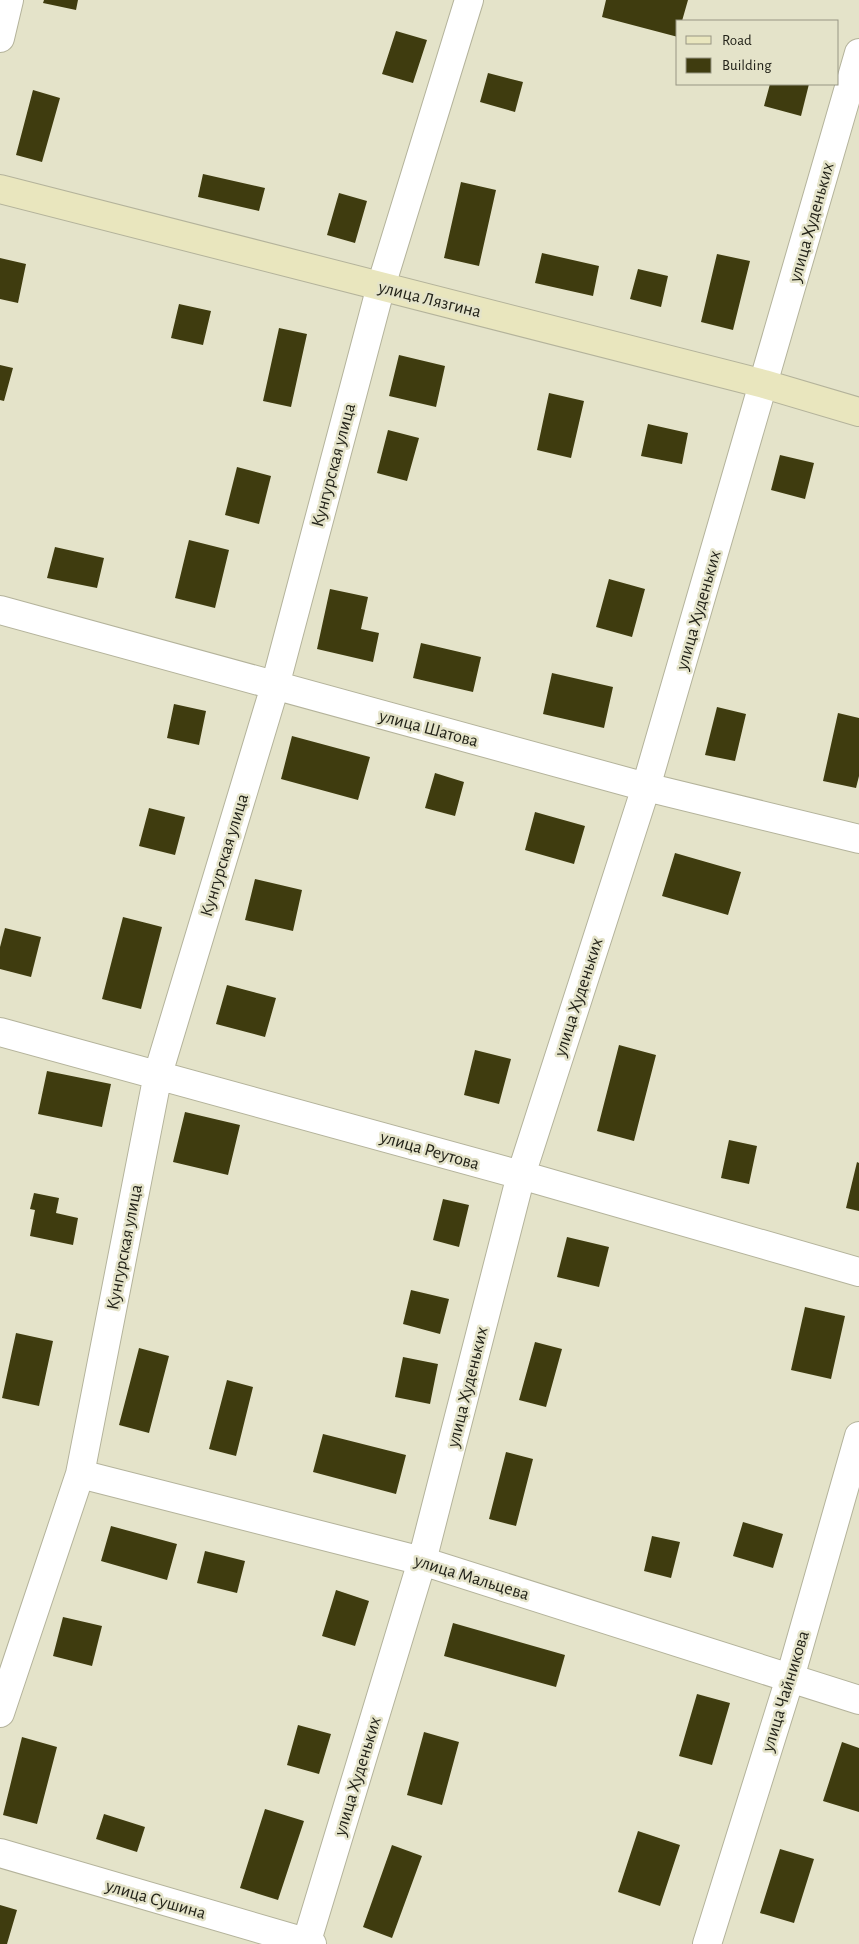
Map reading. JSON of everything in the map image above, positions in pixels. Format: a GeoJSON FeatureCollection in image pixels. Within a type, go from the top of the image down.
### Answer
{"type":"FeatureCollection","features":[{"type":"Feature","properties":{"kind":"main road","name":"улица Лязгина"},"geometry":{"type":"LineString","coordinates":[[0,189],[764,384],[859,412]]}},
{"type":"Feature","properties":{"kind":"street"},"geometry":{"type":"LineString","coordinates":[[0,38],[9,0]]}},
{"type":"Feature","properties":{"kind":"street","name":"Кунгурская улица"},"geometry":{"type":"LineString","coordinates":[[0,1714],[80,1474],[158,1074],[275,686],[381,286],[469,0]]}},
{"type":"Feature","properties":{"kind":"street","name":"улица Худеньких"},"geometry":{"type":"LineString","coordinates":[[308,1944],[422,1561],[521,1176],[646,787],[859,53]]}},
{"type":"Feature","properties":{"kind":"street","name":"улица Шатова"},"geometry":{"type":"LineString","coordinates":[[0,610],[646,787],[859,839]]}},
{"type":"Feature","properties":{"kind":"street","name":"улица Реутова"},"geometry":{"type":"LineString","coordinates":[[0,1032],[158,1074],[859,1272]]}},
{"type":"Feature","properties":{"kind":"street","name":"улица Чайникова"},"geometry":{"type":"LineString","coordinates":[[707,1944],[790,1678],[859,1436]]}},
{"type":"Feature","properties":{"kind":"street","name":"улица Мальцева"},"geometry":{"type":"LineString","coordinates":[[80,1474],[422,1561],[859,1700]]}},
{"type":"Feature","properties":{"kind":"street","name":"улица Сушина"},"geometry":{"type":"LineString","coordinates":[[0,1853],[308,1944]]}},
{"type":"Feature","properties":{"kind":"building"},"geometry":{"type":"Polygon","coordinates":[[[44,0],[78,0],[76,10],[43,3],[44,0]]]}},
{"type":"Feature","properties":{"kind":"building"},"geometry":{"type":"Polygon","coordinates":[[[606,0],[688,0],[682,20],[676,20],[676,36],[602,17],[606,0]]]}},
{"type":"Feature","properties":{"kind":"building"},"geometry":{"type":"Polygon","coordinates":[[[396,31],[427,40],[413,83],[382,74],[396,31]]]}},
{"type":"Feature","properties":{"kind":"building"},"geometry":{"type":"Polygon","coordinates":[[[488,73],[523,82],[515,112],[480,102],[488,73]]]}},
{"type":"Feature","properties":{"kind":"building"},"geometry":{"type":"Polygon","coordinates":[[[770,85],[809,85],[801,116],[764,106],[770,85]]]}},
{"type":"Feature","properties":{"kind":"building"},"geometry":{"type":"Polygon","coordinates":[[[33,90],[60,98],[42,162],[16,155],[33,90]]]}},
{"type":"Feature","properties":{"kind":"building"},"geometry":{"type":"Polygon","coordinates":[[[203,174],[265,188],[259,211],[198,197],[203,174]]]}},
{"type":"Feature","properties":{"kind":"building"},"geometry":{"type":"Polygon","coordinates":[[[461,182],[496,190],[479,266],[444,258],[461,182]]]}},
{"type":"Feature","properties":{"kind":"building"},"geometry":{"type":"Polygon","coordinates":[[[339,193],[367,201],[355,243],[327,235],[339,193]]]}},
{"type":"Feature","properties":{"kind":"building"},"geometry":{"type":"Polygon","coordinates":[[[542,253],[599,266],[593,296],[535,283],[542,253]]]}},
{"type":"Feature","properties":{"kind":"building"},"geometry":{"type":"Polygon","coordinates":[[[717,254],[750,261],[733,330],[701,322],[717,254]]]}},
{"type":"Feature","properties":{"kind":"building"},"geometry":{"type":"Polygon","coordinates":[[[0,258],[26,264],[18,303],[0,299],[0,258]]]}},
{"type":"Feature","properties":{"kind":"building"},"geometry":{"type":"Polygon","coordinates":[[[638,269],[668,276],[661,307],[630,299],[638,269]]]}},
{"type":"Feature","properties":{"kind":"building"},"geometry":{"type":"Polygon","coordinates":[[[179,304],[211,311],[203,345],[171,338],[179,304]]]}},
{"type":"Feature","properties":{"kind":"building"},"geometry":{"type":"Polygon","coordinates":[[[279,328],[307,334],[291,407],[263,401],[279,328]]]}},
{"type":"Feature","properties":{"kind":"building"},"geometry":{"type":"Polygon","coordinates":[[[399,355],[445,366],[436,407],[389,396],[399,355]]]}},
{"type":"Feature","properties":{"kind":"building"},"geometry":{"type":"Polygon","coordinates":[[[0,365],[13,368],[4,401],[0,400],[0,365]]]}},
{"type":"Feature","properties":{"kind":"building"},"geometry":{"type":"Polygon","coordinates":[[[549,393],[584,401],[571,458],[537,450],[549,393]]]}},
{"type":"Feature","properties":{"kind":"building"},"geometry":{"type":"Polygon","coordinates":[[[648,424],[688,433],[682,464],[641,456],[648,424]]]}},
{"type":"Feature","properties":{"kind":"building"},"geometry":{"type":"Polygon","coordinates":[[[388,430],[419,438],[407,481],[377,473],[388,430]]]}},
{"type":"Feature","properties":{"kind":"building"},"geometry":{"type":"Polygon","coordinates":[[[780,455],[814,463],[805,499],[771,490],[780,455]]]}},
{"type":"Feature","properties":{"kind":"building"},"geometry":{"type":"Polygon","coordinates":[[[237,467],[271,476],[259,524],[225,515],[237,467]]]}},
{"type":"Feature","properties":{"kind":"building"},"geometry":{"type":"Polygon","coordinates":[[[189,540],[229,550],[215,608],[175,598],[189,540]]]}},
{"type":"Feature","properties":{"kind":"building"},"geometry":{"type":"Polygon","coordinates":[[[55,547],[104,558],[97,588],[47,578],[55,547]]]}},
{"type":"Feature","properties":{"kind":"building"},"geometry":{"type":"Polygon","coordinates":[[[609,579],[645,589],[632,637],[596,627],[609,579]]]}},
{"type":"Feature","properties":{"kind":"building"},"geometry":{"type":"Polygon","coordinates":[[[330,589],[368,597],[361,629],[379,633],[373,662],[317,649],[330,589]]]}},
{"type":"Feature","properties":{"kind":"building"},"geometry":{"type":"Polygon","coordinates":[[[421,643],[481,657],[473,692],[413,678],[421,643]]]}},
{"type":"Feature","properties":{"kind":"building"},"geometry":{"type":"Polygon","coordinates":[[[552,673],[613,687],[604,728],[543,714],[552,673]]]}},
{"type":"Feature","properties":{"kind":"building"},"geometry":{"type":"Polygon","coordinates":[[[174,704],[206,711],[199,745],[167,738],[174,704]]]}},
{"type":"Feature","properties":{"kind":"building"},"geometry":{"type":"Polygon","coordinates":[[[717,707],[746,714],[735,761],[705,755],[717,707]]]}},
{"type":"Feature","properties":{"kind":"building"},"geometry":{"type":"Polygon","coordinates":[[[838,713],[859,718],[859,776],[856,788],[823,781],[838,713]]]}},
{"type":"Feature","properties":{"kind":"building"},"geometry":{"type":"Polygon","coordinates":[[[292,736],[370,757],[358,800],[281,779],[292,736]]]}},
{"type":"Feature","properties":{"kind":"building"},"geometry":{"type":"Polygon","coordinates":[[[435,773],[464,782],[455,816],[425,808],[435,773]]]}},
{"type":"Feature","properties":{"kind":"building"},"geometry":{"type":"Polygon","coordinates":[[[149,808],[185,817],[175,855],[139,846],[149,808]]]}},
{"type":"Feature","properties":{"kind":"building"},"geometry":{"type":"Polygon","coordinates":[[[535,812],[585,826],[574,864],[525,850],[535,812]]]}},
{"type":"Feature","properties":{"kind":"building"},"geometry":{"type":"Polygon","coordinates":[[[675,853],[741,872],[728,915],[662,896],[675,853]]]}},
{"type":"Feature","properties":{"kind":"building"},"geometry":{"type":"Polygon","coordinates":[[[255,879],[302,890],[293,931],[245,920],[255,879]]]}},
{"type":"Feature","properties":{"kind":"building"},"geometry":{"type":"Polygon","coordinates":[[[123,917],[162,927],[141,1009],[102,999],[123,917]]]}},
{"type":"Feature","properties":{"kind":"building"},"geometry":{"type":"Polygon","coordinates":[[[5,928],[41,937],[31,977],[0,969],[0,947],[5,928]]]}},
{"type":"Feature","properties":{"kind":"building"},"geometry":{"type":"Polygon","coordinates":[[[227,985],[276,998],[265,1037],[216,1024],[227,985]]]}},
{"type":"Feature","properties":{"kind":"building"},"geometry":{"type":"Polygon","coordinates":[[[619,1045],[656,1055],[634,1141],[597,1131],[619,1045]]]}},
{"type":"Feature","properties":{"kind":"building"},"geometry":{"type":"Polygon","coordinates":[[[475,1050],[511,1059],[499,1104],[464,1095],[475,1050]]]}},
{"type":"Feature","properties":{"kind":"building"},"geometry":{"type":"Polygon","coordinates":[[[47,1071],[111,1084],[102,1127],[38,1114],[47,1071]]]}},
{"type":"Feature","properties":{"kind":"building"},"geometry":{"type":"Polygon","coordinates":[[[185,1112],[240,1125],[228,1175],[173,1162],[185,1112]]]}},
{"type":"Feature","properties":{"kind":"building"},"geometry":{"type":"Polygon","coordinates":[[[729,1140],[757,1146],[749,1184],[721,1178],[729,1140]]]}},
{"type":"Feature","properties":{"kind":"building"},"geometry":{"type":"Polygon","coordinates":[[[857,1162],[859,1163],[859,1211],[846,1208],[857,1162]]]}},
{"type":"Feature","properties":{"kind":"building"},"geometry":{"type":"Polygon","coordinates":[[[34,1193],[59,1198],[56,1213],[78,1218],[73,1245],[30,1236],[35,1210],[30,1209],[34,1193]]]}},
{"type":"Feature","properties":{"kind":"building"},"geometry":{"type":"Polygon","coordinates":[[[443,1199],[469,1205],[459,1247],[433,1240],[443,1199]]]}},
{"type":"Feature","properties":{"kind":"building"},"geometry":{"type":"Polygon","coordinates":[[[567,1237],[609,1247],[599,1287],[557,1277],[567,1237]]]}},
{"type":"Feature","properties":{"kind":"building"},"geometry":{"type":"Polygon","coordinates":[[[411,1290],[449,1299],[440,1334],[403,1324],[411,1290]]]}},
{"type":"Feature","properties":{"kind":"building"},"geometry":{"type":"Polygon","coordinates":[[[805,1307],[845,1316],[831,1379],[791,1370],[805,1307]]]}},
{"type":"Feature","properties":{"kind":"building"},"geometry":{"type":"Polygon","coordinates":[[[16,1333],[53,1341],[39,1406],[2,1398],[16,1333]]]}},
{"type":"Feature","properties":{"kind":"building"},"geometry":{"type":"Polygon","coordinates":[[[535,1342],[562,1349],[546,1407],[519,1400],[535,1342]]]}},
{"type":"Feature","properties":{"kind":"building"},"geometry":{"type":"Polygon","coordinates":[[[139,1348],[169,1356],[149,1433],[119,1425],[139,1348]]]}},
{"type":"Feature","properties":{"kind":"building"},"geometry":{"type":"Polygon","coordinates":[[[403,1357],[438,1364],[430,1404],[395,1397],[403,1357]]]}},
{"type":"Feature","properties":{"kind":"building"},"geometry":{"type":"Polygon","coordinates":[[[227,1380],[253,1387],[236,1456],[209,1449],[227,1380]]]}},
{"type":"Feature","properties":{"kind":"building"},"geometry":{"type":"Polygon","coordinates":[[[323,1434],[406,1455],[396,1494],[313,1472],[323,1434]]]}},
{"type":"Feature","properties":{"kind":"building"},"geometry":{"type":"Polygon","coordinates":[[[506,1452],[533,1459],[516,1526],[489,1519],[506,1452]]]}},
{"type":"Feature","properties":{"kind":"building"},"geometry":{"type":"Polygon","coordinates":[[[743,1522],[783,1534],[773,1568],[733,1556],[743,1522]]]}},
{"type":"Feature","properties":{"kind":"building"},"geometry":{"type":"Polygon","coordinates":[[[111,1526],[177,1544],[167,1580],[101,1561],[111,1526]]]}},
{"type":"Feature","properties":{"kind":"building"},"geometry":{"type":"Polygon","coordinates":[[[652,1536],[680,1542],[671,1578],[644,1571],[652,1536]]]}},
{"type":"Feature","properties":{"kind":"building"},"geometry":{"type":"Polygon","coordinates":[[[205,1551],[245,1561],[237,1593],[197,1583],[205,1551]]]}},
{"type":"Feature","properties":{"kind":"building"},"geometry":{"type":"Polygon","coordinates":[[[336,1590],[369,1601],[355,1646],[322,1636],[336,1590]]]}},
{"type":"Feature","properties":{"kind":"building"},"geometry":{"type":"Polygon","coordinates":[[[63,1617],[102,1626],[92,1666],[53,1656],[63,1617]]]}},
{"type":"Feature","properties":{"kind":"building"},"geometry":{"type":"Polygon","coordinates":[[[453,1623],[565,1655],[556,1687],[444,1656],[453,1623]]]}},
{"type":"Feature","properties":{"kind":"building"},"geometry":{"type":"Polygon","coordinates":[[[697,1694],[730,1703],[712,1765],[679,1756],[697,1694]]]}},
{"type":"Feature","properties":{"kind":"building"},"geometry":{"type":"Polygon","coordinates":[[[298,1725],[331,1734],[319,1774],[287,1765],[298,1725]]]}},
{"type":"Feature","properties":{"kind":"building"},"geometry":{"type":"Polygon","coordinates":[[[424,1732],[459,1742],[442,1805],[407,1795],[424,1732]]]}},
{"type":"Feature","properties":{"kind":"building"},"geometry":{"type":"Polygon","coordinates":[[[22,1737],[57,1747],[37,1824],[3,1815],[22,1737]]]}},
{"type":"Feature","properties":{"kind":"building"},"geometry":{"type":"Polygon","coordinates":[[[842,1742],[859,1748],[859,1812],[823,1801],[842,1742]]]}},
{"type":"Feature","properties":{"kind":"building"},"geometry":{"type":"Polygon","coordinates":[[[265,1809],[304,1821],[278,1900],[240,1888],[265,1809]]]}},
{"type":"Feature","properties":{"kind":"building"},"geometry":{"type":"Polygon","coordinates":[[[104,1814],[145,1827],[137,1852],[96,1839],[104,1814]]]}},
{"type":"Feature","properties":{"kind":"building"},"geometry":{"type":"Polygon","coordinates":[[[638,1831],[680,1845],[660,1906],[618,1892],[638,1831]]]}},
{"type":"Feature","properties":{"kind":"building"},"geometry":{"type":"Polygon","coordinates":[[[392,1845],[422,1856],[392,1938],[363,1927],[392,1845]]]}},
{"type":"Feature","properties":{"kind":"building"},"geometry":{"type":"Polygon","coordinates":[[[780,1849],[814,1859],[794,1923],[760,1913],[780,1849]]]}},
{"type":"Feature","properties":{"kind":"building"},"geometry":{"type":"Polygon","coordinates":[[[0,1905],[17,1910],[7,1944],[0,1944],[0,1905]]]}}]}
